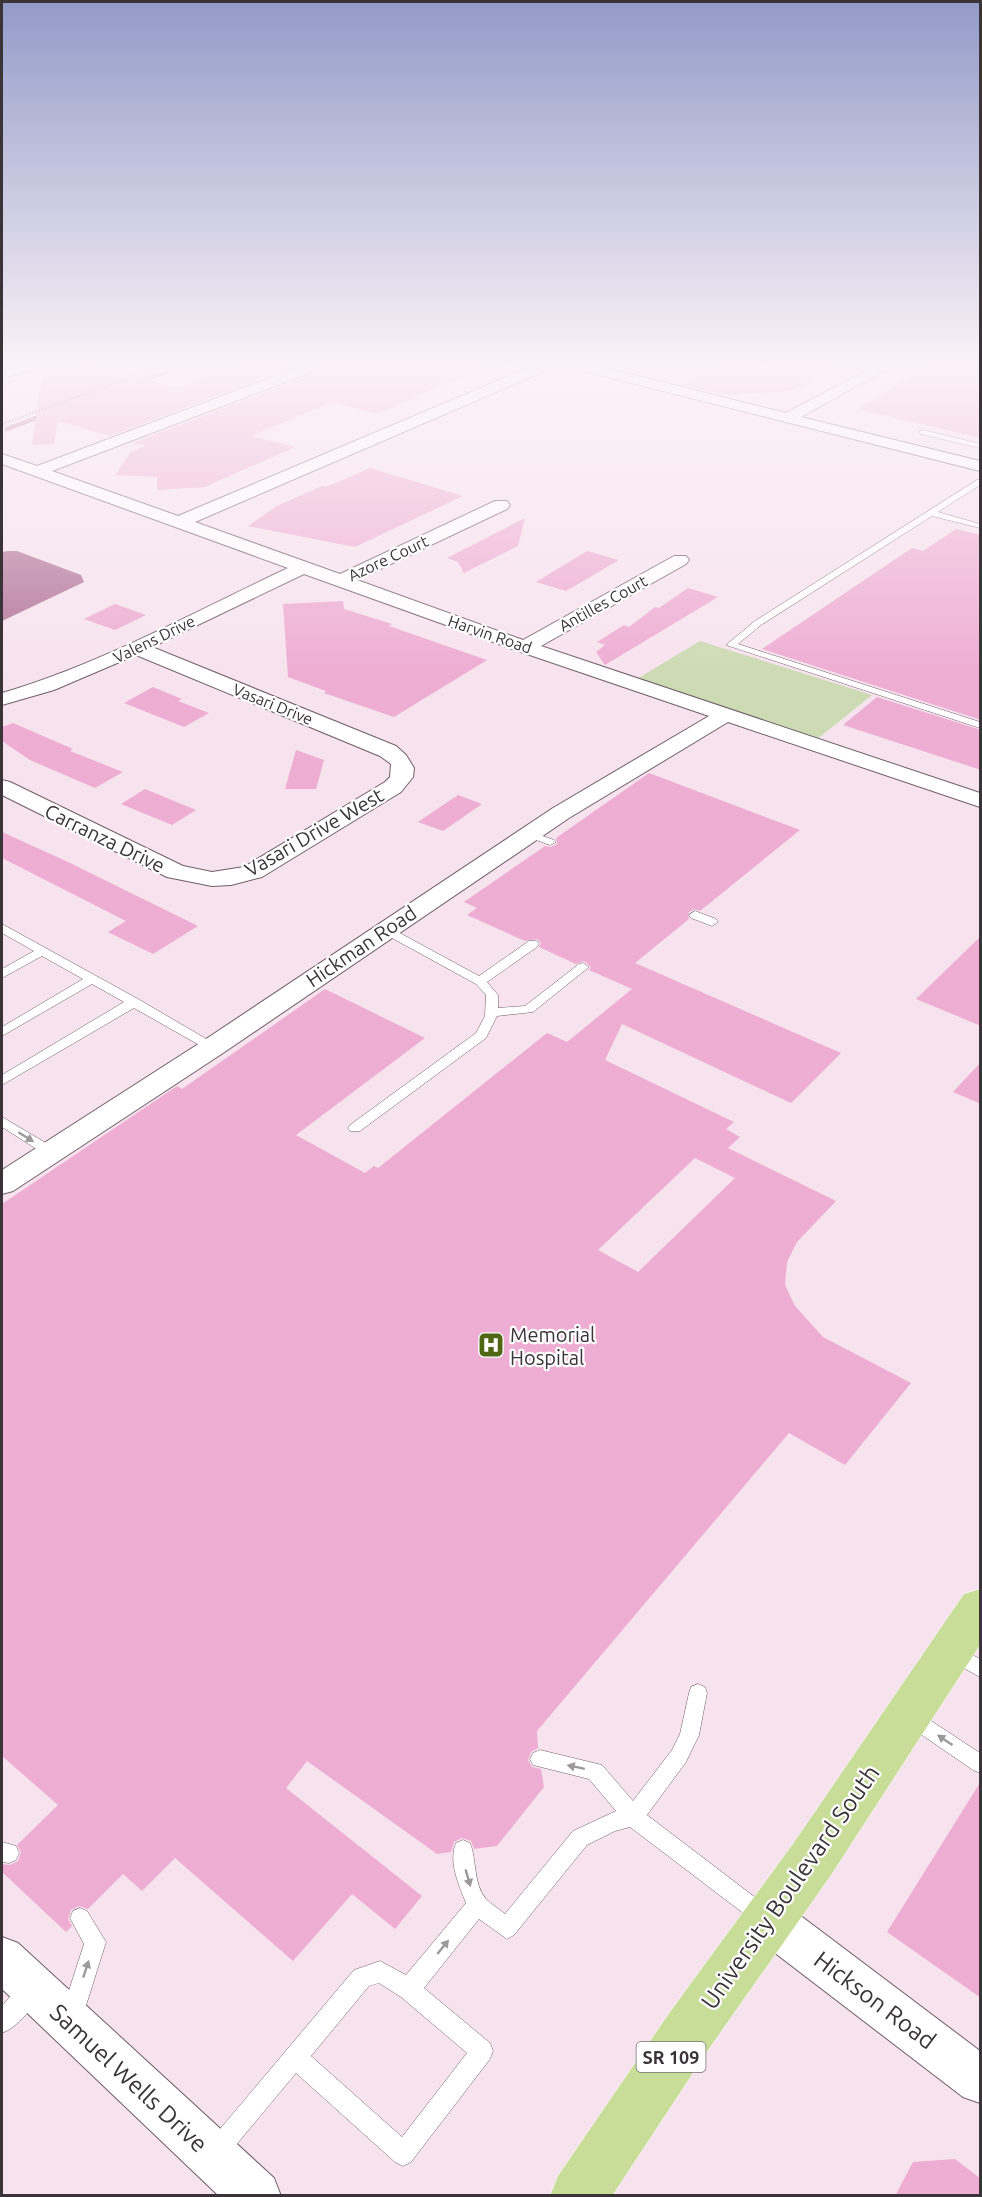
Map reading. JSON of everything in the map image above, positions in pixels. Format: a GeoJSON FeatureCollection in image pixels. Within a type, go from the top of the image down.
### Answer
{"type":"FeatureCollection","features":[{"type":"Feature","properties":{"kind":"main road","name":"University Boulevard South"},"geometry":{"type":"LineString","coordinates":[[578,2196],[688,2031],[769,1920],[909,1716],[966,1660],[981,1608]]}},
{"type":"Feature","properties":{"kind":"street","name":"Harvin Road"},"geometry":{"type":"LineString","coordinates":[[30,470],[525,647],[981,800]]}},
{"type":"Feature","properties":{"kind":"street"},"geometry":{"type":"LineString","coordinates":[[36,472],[43,470]]}},
{"type":"Feature","properties":{"kind":"street"},"geometry":{"type":"LineString","coordinates":[[178,523],[303,470]]}},
{"type":"Feature","properties":{"kind":"street","name":"Azore Court"},"geometry":{"type":"LineString","coordinates":[[340,581],[501,505]]}},
{"type":"Feature","properties":{"kind":"street","name":"Antilles Court"},"geometry":{"type":"LineString","coordinates":[[525,647],[680,560]]}},
{"type":"Feature","properties":{"kind":"street","name":"Valens Drive"},"geometry":{"type":"LineString","coordinates":[[2,699],[57,682],[135,648],[302,568]]}},
{"type":"Feature","properties":{"kind":"street","name":"Vasari Drive"},"geometry":{"type":"LineString","coordinates":[[135,648],[388,751],[400,759],[403,768]]}},
{"type":"Feature","properties":{"kind":"street","name":"Hickman Road"},"geometry":{"type":"LineString","coordinates":[[2,1184],[213,1047],[385,930],[540,838],[724,715]]}},
{"type":"Feature","properties":{"kind":"street","name":"Vasari Drive West"},"geometry":{"type":"LineString","coordinates":[[212,879],[231,878],[253,872],[393,788],[402,778],[403,768]]}},
{"type":"Feature","properties":{"kind":"street","name":"Carranza Drive"},"geometry":{"type":"LineString","coordinates":[[2,787],[176,872],[212,879]]}},
{"type":"Feature","properties":{"kind":"street","name":"Hickson Road"},"geometry":{"type":"LineString","coordinates":[[769,1920],[981,2080]]}},
{"type":"Feature","properties":{"kind":"street","name":"Samuel Wells Drive"},"geometry":{"type":"LineString","coordinates":[[17,1974],[256,2196]]}},
{"type":"Feature","properties":{"kind":"lane"},"geometry":{"type":"LineString","coordinates":[[981,482],[759,623],[731,645],[981,725]]}},
{"type":"Feature","properties":{"kind":"lane"},"geometry":{"type":"LineString","coordinates":[[931,513],[981,526]]}},
{"type":"Feature","properties":{"kind":"lane"},"geometry":{"type":"LineString","coordinates":[[695,915],[712,922]]}},
{"type":"Feature","properties":{"kind":"lane"},"geometry":{"type":"LineString","coordinates":[[2,928],[213,1047]]}},
{"type":"Feature","properties":{"kind":"lane"},"geometry":{"type":"LineString","coordinates":[[355,1128],[481,1035],[491,1013],[492,994],[480,981],[385,930]]}},
{"type":"Feature","properties":{"kind":"lane"},"geometry":{"type":"LineString","coordinates":[[480,981],[533,945]]}},
{"type":"Feature","properties":{"kind":"lane"},"geometry":{"type":"LineString","coordinates":[[2,974],[42,951]]}},
{"type":"Feature","properties":{"kind":"lane"},"geometry":{"type":"LineString","coordinates":[[491,1013],[529,1009],[583,967]]}},
{"type":"Feature","properties":{"kind":"lane"},"geometry":{"type":"LineString","coordinates":[[2,1032],[92,979]]}},
{"type":"Feature","properties":{"kind":"lane"},"geometry":{"type":"LineString","coordinates":[[2,1081],[134,1002]]}},
{"type":"Feature","properties":{"kind":"lane"},"geometry":{"type":"LineString","coordinates":[[2,1121],[51,1152]]}},
{"type":"Feature","properties":{"kind":"lane"},"geometry":{"type":"LineString","coordinates":[[463,1850],[466,1877],[477,1905],[507,1928],[580,1838],[612,1822],[633,1817],[680,1756],[689,1735],[698,1693]]}},
{"type":"Feature","properties":{"kind":"lane"},"geometry":{"type":"LineString","coordinates":[[909,1716],[981,1764]]}},
{"type":"Feature","properties":{"kind":"lane"},"geometry":{"type":"LineString","coordinates":[[540,1759],[595,1771],[633,1817],[769,1920]]}},
{"type":"Feature","properties":{"kind":"lane"},"geometry":{"type":"LineString","coordinates":[[409,1989],[477,1905]]}},
{"type":"Feature","properties":{"kind":"lane"},"geometry":{"type":"LineString","coordinates":[[69,2022],[95,1942],[80,1918]]}},
{"type":"Feature","properties":{"kind":"lane"},"geometry":{"type":"LineString","coordinates":[[213,2156],[295,2057],[362,1978],[380,1972],[409,1989],[482,2051],[403,2154],[295,2057]]}},
{"type":"Feature","properties":{"kind":"lane"},"geometry":{"type":"LineString","coordinates":[[2,2022],[17,1974]]}},
{"type":"Feature","properties":{"kind":"green space"},"geometry":{"type":"Polygon","coordinates":[[[700,641],[872,695],[816,740],[637,679],[700,641]]]}},
{"type":"Feature","properties":{"kind":"shaded area"},"geometry":{"type":"Polygon","coordinates":[[[17,551],[81,575],[84,582],[2,621],[2,552],[17,551]]]}},
{"type":"Feature","properties":{"kind":"building"},"geometry":{"type":"Polygon","coordinates":[[[119,470],[244,470],[205,487],[157,490],[157,477],[115,475],[119,470]]]}},
{"type":"Feature","properties":{"kind":"building"},"geometry":{"type":"Polygon","coordinates":[[[366,470],[375,470],[463,496],[355,547],[248,526],[277,506],[322,486],[326,487],[366,470]]]}},
{"type":"Feature","properties":{"kind":"building"},"geometry":{"type":"Polygon","coordinates":[[[525,518],[518,546],[464,573],[458,562],[447,558],[525,518]]]}},
{"type":"Feature","properties":{"kind":"building"},"geometry":{"type":"Polygon","coordinates":[[[956,529],[981,535],[981,720],[762,649],[912,548],[923,551],[956,529]]]}},
{"type":"Feature","properties":{"kind":"building"},"geometry":{"type":"Polygon","coordinates":[[[587,551],[619,560],[566,591],[536,582],[587,551]]]}},
{"type":"Feature","properties":{"kind":"building"},"geometry":{"type":"Polygon","coordinates":[[[688,588],[718,597],[605,665],[596,652],[605,645],[597,642],[624,625],[629,627],[655,607],[659,608],[688,588]]]}},
{"type":"Feature","properties":{"kind":"building"},"geometry":{"type":"Polygon","coordinates":[[[343,601],[344,609],[392,624],[389,626],[487,660],[394,717],[324,693],[326,691],[288,677],[283,604],[343,601]]]}},
{"type":"Feature","properties":{"kind":"building"},"geometry":{"type":"Polygon","coordinates":[[[115,604],[146,615],[115,630],[84,619],[115,604]]]}},
{"type":"Feature","properties":{"kind":"building"},"geometry":{"type":"Polygon","coordinates":[[[153,687],[182,699],[178,701],[209,713],[184,727],[124,703],[153,687]]]}},
{"type":"Feature","properties":{"kind":"building"},"geometry":{"type":"Polygon","coordinates":[[[877,697],[981,730],[981,770],[843,725],[877,697]]]}},
{"type":"Feature","properties":{"kind":"building"},"geometry":{"type":"Polygon","coordinates":[[[13,723],[73,749],[70,751],[123,772],[95,788],[30,760],[2,741],[2,727],[13,723]]]}},
{"type":"Feature","properties":{"kind":"building"},"geometry":{"type":"Polygon","coordinates":[[[296,750],[324,760],[316,789],[285,789],[296,750]]]}},
{"type":"Feature","properties":{"kind":"building"},"geometry":{"type":"Polygon","coordinates":[[[649,773],[800,830],[700,911],[694,909],[688,913],[689,919],[635,963],[841,1053],[791,1103],[622,1024],[605,1060],[734,1122],[726,1129],[740,1137],[728,1148],[836,1201],[797,1242],[787,1262],[785,1285],[795,1306],[823,1337],[911,1383],[845,1465],[789,1433],[537,1731],[538,1748],[531,1752],[528,1760],[532,1767],[541,1769],[544,1787],[497,1846],[474,1849],[471,1841],[462,1838],[454,1842],[451,1852],[437,1854],[307,1761],[286,1788],[422,1896],[395,1929],[352,1894],[293,1961],[175,1858],[142,1891],[123,1874],[88,1909],[79,1906],[71,1910],[68,1919],[72,1926],[66,1932],[2,1872],[2,1864],[10,1865],[18,1861],[21,1852],[17,1845],[58,1805],[2,1756],[2,1204],[177,1086],[182,1089],[325,989],[425,1038],[296,1135],[365,1173],[374,1166],[378,1168],[547,1033],[567,1042],[632,989],[589,970],[591,967],[584,961],[576,964],[539,947],[541,943],[537,939],[525,941],[467,915],[477,908],[464,902],[545,846],[551,847],[557,844],[556,838],[649,773]],[[695,1158],[598,1250],[638,1272],[735,1178],[695,1158]]]}},
{"type":"Feature","properties":{"kind":"building"},"geometry":{"type":"Polygon","coordinates":[[[145,789],[196,810],[172,825],[121,804],[145,789]]]}},
{"type":"Feature","properties":{"kind":"building"},"geometry":{"type":"Polygon","coordinates":[[[458,795],[482,804],[443,831],[418,822],[458,795]]]}},
{"type":"Feature","properties":{"kind":"building"},"geometry":{"type":"Polygon","coordinates":[[[2,832],[198,926],[153,954],[108,932],[126,921],[2,858],[2,832]]]}},
{"type":"Feature","properties":{"kind":"building"},"geometry":{"type":"Polygon","coordinates":[[[981,936],[981,1026],[916,999],[981,936]]]}},
{"type":"Feature","properties":{"kind":"building"},"geometry":{"type":"Polygon","coordinates":[[[981,1062],[981,1104],[953,1092],[981,1062]]]}},
{"type":"Feature","properties":{"kind":"building"},"geometry":{"type":"Polygon","coordinates":[[[981,1781],[981,1998],[887,1932],[981,1781]]]}},
{"type":"Feature","properties":{"kind":"building"},"geometry":{"type":"Polygon","coordinates":[[[955,2159],[981,2179],[981,2196],[895,2196],[913,2162],[955,2159]]]}},
{"type":"Feature","properties":{"kind":"place","name":"Memorial Hospital"},"geometry":{"type":"Point","coordinates":[491,1345]}}]}
